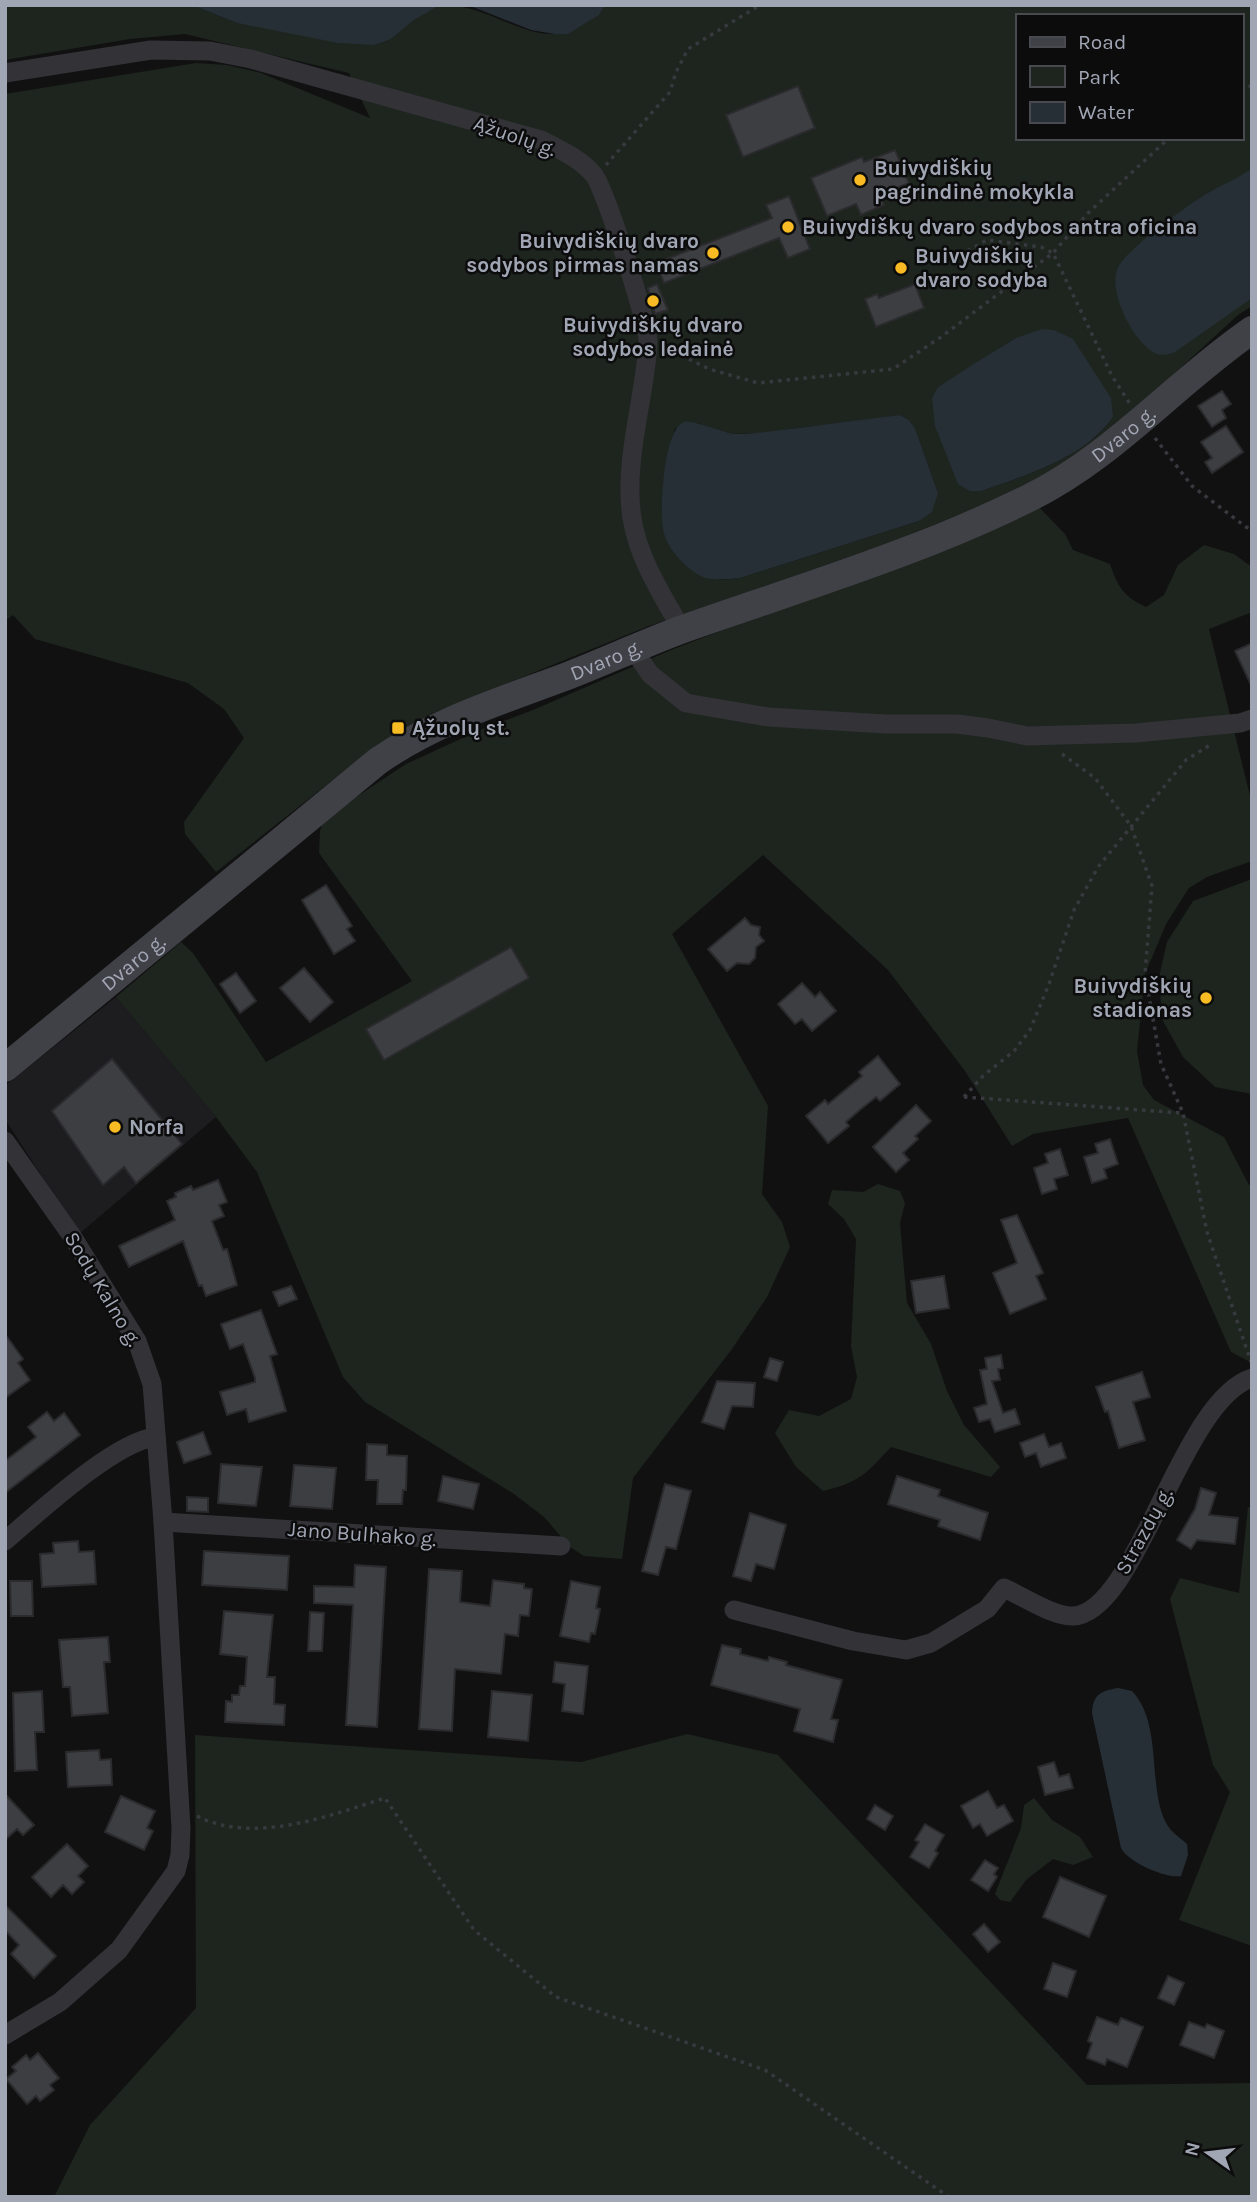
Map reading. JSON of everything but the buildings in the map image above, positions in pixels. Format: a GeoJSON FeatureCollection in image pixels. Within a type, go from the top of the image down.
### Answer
{"type":"FeatureCollection","features":[{"type":"Feature","properties":{"kind":"main road","name":"Dvaro g."},"geometry":{"type":"LineString","coordinates":[[5,1068],[378,761],[406,742],[480,707],[682,630],[930,541],[1017,504],[1067,478],[1102,454],[1252,330]]}},
{"type":"Feature","properties":{"kind":"street","name":"Ąžuolų g."},"geometry":{"type":"LineString","coordinates":[[5,73],[151,50],[210,51],[251,59],[541,140],[574,157],[595,176],[611,213],[648,340],[636,423],[631,484],[632,518],[652,577],[682,630]]}},
{"type":"Feature","properties":{"kind":"street"},"geometry":{"type":"LineString","coordinates":[[633,649],[650,674],[686,703],[768,717],[886,724],[957,724],[1027,736],[1136,733],[1246,721]]}},
{"type":"Feature","properties":{"kind":"street","name":"Sodų Kalno g."},"geometry":{"type":"LineString","coordinates":[[5,1141],[72,1236],[137,1341],[152,1384],[180,1808],[180,1855],[176,1871],[119,1950],[60,2002],[5,2035]]}},
{"type":"Feature","properties":{"kind":"street","name":"Strazdų g."},"geometry":{"type":"LineString","coordinates":[[734,1610],[853,1641],[906,1650],[931,1643],[987,1609],[1004,1588],[1063,1616],[1077,1616],[1093,1608],[1130,1564],[1188,1450],[1216,1408],[1239,1382],[1252,1378]]}},
{"type":"Feature","properties":{"kind":"street"},"geometry":{"type":"LineString","coordinates":[[5,1541],[81,1477],[137,1442],[156,1437]]}},
{"type":"Feature","properties":{"kind":"street","name":"Jano Bulhako g."},"geometry":{"type":"LineString","coordinates":[[163,1522],[561,1546]]}},
{"type":"Feature","properties":{"kind":"path"},"geometry":{"type":"LineString","coordinates":[[595,176],[670,93],[688,49],[760,5]]}},
{"type":"Feature","properties":{"kind":"path"},"geometry":{"type":"LineString","coordinates":[[648,340],[709,369],[758,383],[893,369],[942,337],[1053,253],[1088,213],[1167,140]]}},
{"type":"Feature","properties":{"kind":"path"},"geometry":{"type":"LineString","coordinates":[[945,263],[987,240],[1041,247],[1053,253],[1112,376],[1141,421],[1192,486],[1246,527],[1252,528]]}},
{"type":"Feature","properties":{"kind":"path"},"geometry":{"type":"LineString","coordinates":[[1183,1113],[964,1097],[983,1076],[1014,1051],[1030,1030],[1049,984],[1074,909],[1098,867],[1186,760],[1246,721]]}},
{"type":"Feature","properties":{"kind":"path"},"geometry":{"type":"LineString","coordinates":[[1059,752],[1095,778],[1131,825],[1152,886],[1145,974],[1161,1064],[1183,1113],[1207,1232],[1252,1364]]}},
{"type":"Feature","properties":{"kind":"path"},"geometry":{"type":"LineString","coordinates":[[180,1808],[210,1823],[239,1828],[299,1825],[385,1798],[474,1930],[556,1997],[765,2070],[949,2197]]}},
{"type":"Feature","properties":{"kind":"path"},"geometry":{"type":"LineString","coordinates":[[1027,2197],[1062,2197]]}},
{"type":"Feature","properties":{"kind":"shaded area"},"geometry":{"type":"Polygon","coordinates":[[[116,997],[216,1117],[79,1234],[5,1119],[5,1086],[116,997]]]}},
{"type":"Feature","properties":{"kind":"green space"},"geometry":{"type":"Polygon","coordinates":[[[5,5],[192,5],[237,23],[391,39],[420,15],[440,6],[458,6],[546,34],[564,33],[581,26],[597,15],[605,5],[1252,5],[1252,306],[1238,315],[1077,459],[1005,496],[892,542],[649,626],[429,715],[362,757],[216,872],[185,834],[184,822],[244,738],[224,709],[188,683],[35,639],[13,615],[5,621],[5,94],[196,63],[227,65],[261,73],[370,118],[349,73],[185,34],[130,39],[5,60],[5,5]],[[1016,338],[938,387],[982,491],[1071,454],[1087,444],[1113,417],[1016,338]],[[900,415],[760,433],[734,434],[697,423],[675,429],[668,452],[663,486],[719,580],[740,578],[919,521],[938,493],[915,428],[909,420],[900,415]]]}},
{"type":"Feature","properties":{"kind":"green space"},"geometry":{"type":"Polygon","coordinates":[[[1037,505],[1065,534],[1073,550],[1110,564],[1122,590],[1146,607],[1164,595],[1178,565],[1204,545],[1234,554],[1252,567],[1252,612],[1209,629],[1252,804],[1252,861],[1207,877],[1189,888],[1166,924],[1145,974],[1137,1051],[1143,1085],[1154,1100],[1224,1137],[1249,1185],[1252,1184],[1252,1363],[1231,1352],[1128,1118],[1033,1134],[1012,1146],[965,1071],[888,970],[763,855],[672,934],[768,1106],[762,1194],[782,1222],[790,1247],[767,1297],[732,1349],[633,1478],[622,1559],[584,1556],[570,1547],[544,1517],[514,1494],[365,1402],[343,1377],[257,1172],[216,1117],[116,997],[181,942],[193,953],[266,1062],[412,981],[319,853],[323,821],[335,811],[406,764],[480,730],[671,650],[818,593],[949,549],[1037,505]]]}},
{"type":"Feature","properties":{"kind":"green space","name":"Buivydiškių stadionas"},"geometry":{"type":"Polygon","coordinates":[[[1252,879],[1252,1094],[1215,1087],[1183,1057],[1162,1019],[1159,977],[1167,942],[1193,901],[1252,879]]]}},
{"type":"Feature","properties":{"kind":"green space"},"geometry":{"type":"Polygon","coordinates":[[[878,1184],[900,1191],[905,1203],[900,1223],[907,1303],[931,1344],[947,1391],[964,1425],[1000,1467],[991,1477],[891,1447],[862,1476],[823,1491],[796,1467],[775,1433],[789,1410],[819,1416],[851,1399],[857,1377],[851,1346],[856,1239],[844,1219],[828,1204],[832,1190],[863,1192],[878,1184]]]}},
{"type":"Feature","properties":{"kind":"green space"},"geometry":{"type":"Polygon","coordinates":[[[1248,1507],[1252,1508],[1252,1946],[1179,1920],[1230,1792],[1213,1765],[1170,1599],[1180,1578],[1239,1593],[1248,1507]]]}},
{"type":"Feature","properties":{"kind":"green space"},"geometry":{"type":"Polygon","coordinates":[[[687,1734],[778,1755],[1087,2085],[1252,2083],[1252,2197],[54,2197],[90,2125],[196,2008],[195,1735],[581,1762],[687,1734]]]}},
{"type":"Feature","properties":{"kind":"green space"},"geometry":{"type":"Polygon","coordinates":[[[1034,1798],[1052,1820],[1080,1837],[1093,1857],[1073,1865],[1053,1859],[1026,1880],[1010,1902],[1000,1900],[995,1894],[1021,1828],[1024,1805],[1034,1798]]]}},
{"type":"Feature","properties":{"kind":"water"},"geometry":{"type":"Polygon","coordinates":[[[192,5],[453,5],[438,6],[414,20],[391,39],[374,45],[338,43],[237,23],[192,5]]]}},
{"type":"Feature","properties":{"kind":"water"},"geometry":{"type":"Polygon","coordinates":[[[468,5],[605,5],[599,15],[568,34],[555,34],[531,30],[468,5]]]}},
{"type":"Feature","properties":{"kind":"water"},"geometry":{"type":"Polygon","coordinates":[[[1252,168],[1252,298],[1175,352],[1164,355],[1155,353],[1139,339],[1125,316],[1116,287],[1117,270],[1131,252],[1174,216],[1252,168]]]}},
{"type":"Feature","properties":{"kind":"water"},"geometry":{"type":"Polygon","coordinates":[[[1042,329],[1054,330],[1073,339],[1111,398],[1113,417],[1087,444],[1054,463],[982,491],[970,491],[958,484],[935,426],[932,398],[938,387],[972,365],[1016,338],[1042,329]]]}},
{"type":"Feature","properties":{"kind":"water"},"geometry":{"type":"Polygon","coordinates":[[[900,415],[909,420],[915,428],[938,493],[932,512],[919,521],[740,578],[703,577],[672,550],[663,529],[664,471],[671,439],[684,422],[743,434],[900,415]]]}},
{"type":"Feature","properties":{"kind":"water"},"geometry":{"type":"Polygon","coordinates":[[[1118,1688],[1132,1691],[1142,1705],[1148,1722],[1158,1798],[1163,1815],[1170,1829],[1187,1844],[1188,1855],[1181,1876],[1166,1875],[1148,1868],[1131,1859],[1121,1848],[1092,1713],[1099,1694],[1118,1688]]]}},
{"type":"Feature","properties":{"kind":"place","name":"Buivydiškių pagrindinė mokykla"},"geometry":{"type":"Point","coordinates":[860,180]}},
{"type":"Feature","properties":{"kind":"place","name":"Buivydiškų dvaro sodybos antra oficina"},"geometry":{"type":"Point","coordinates":[788,227]}},
{"type":"Feature","properties":{"kind":"place","name":"Buivydiškių dvaro sodybos pirmas namas"},"geometry":{"type":"Point","coordinates":[713,253]}},
{"type":"Feature","properties":{"kind":"place","name":"Buivydiškių dvaro sodyba"},"geometry":{"type":"Point","coordinates":[901,268]}},
{"type":"Feature","properties":{"kind":"place","name":"Buivydiškių dvaro sodybos ledainė"},"geometry":{"type":"Point","coordinates":[653,301]}},
{"type":"Feature","properties":{"kind":"place","name":"Ąžuolų st."},"geometry":{"type":"Point","coordinates":[398,728]}},
{"type":"Feature","properties":{"kind":"place","name":"Buivydiškių stadionas"},"geometry":{"type":"Point","coordinates":[1206,998]}},
{"type":"Feature","properties":{"kind":"place","name":"Norfa"},"geometry":{"type":"Point","coordinates":[115,1127]}}]}
